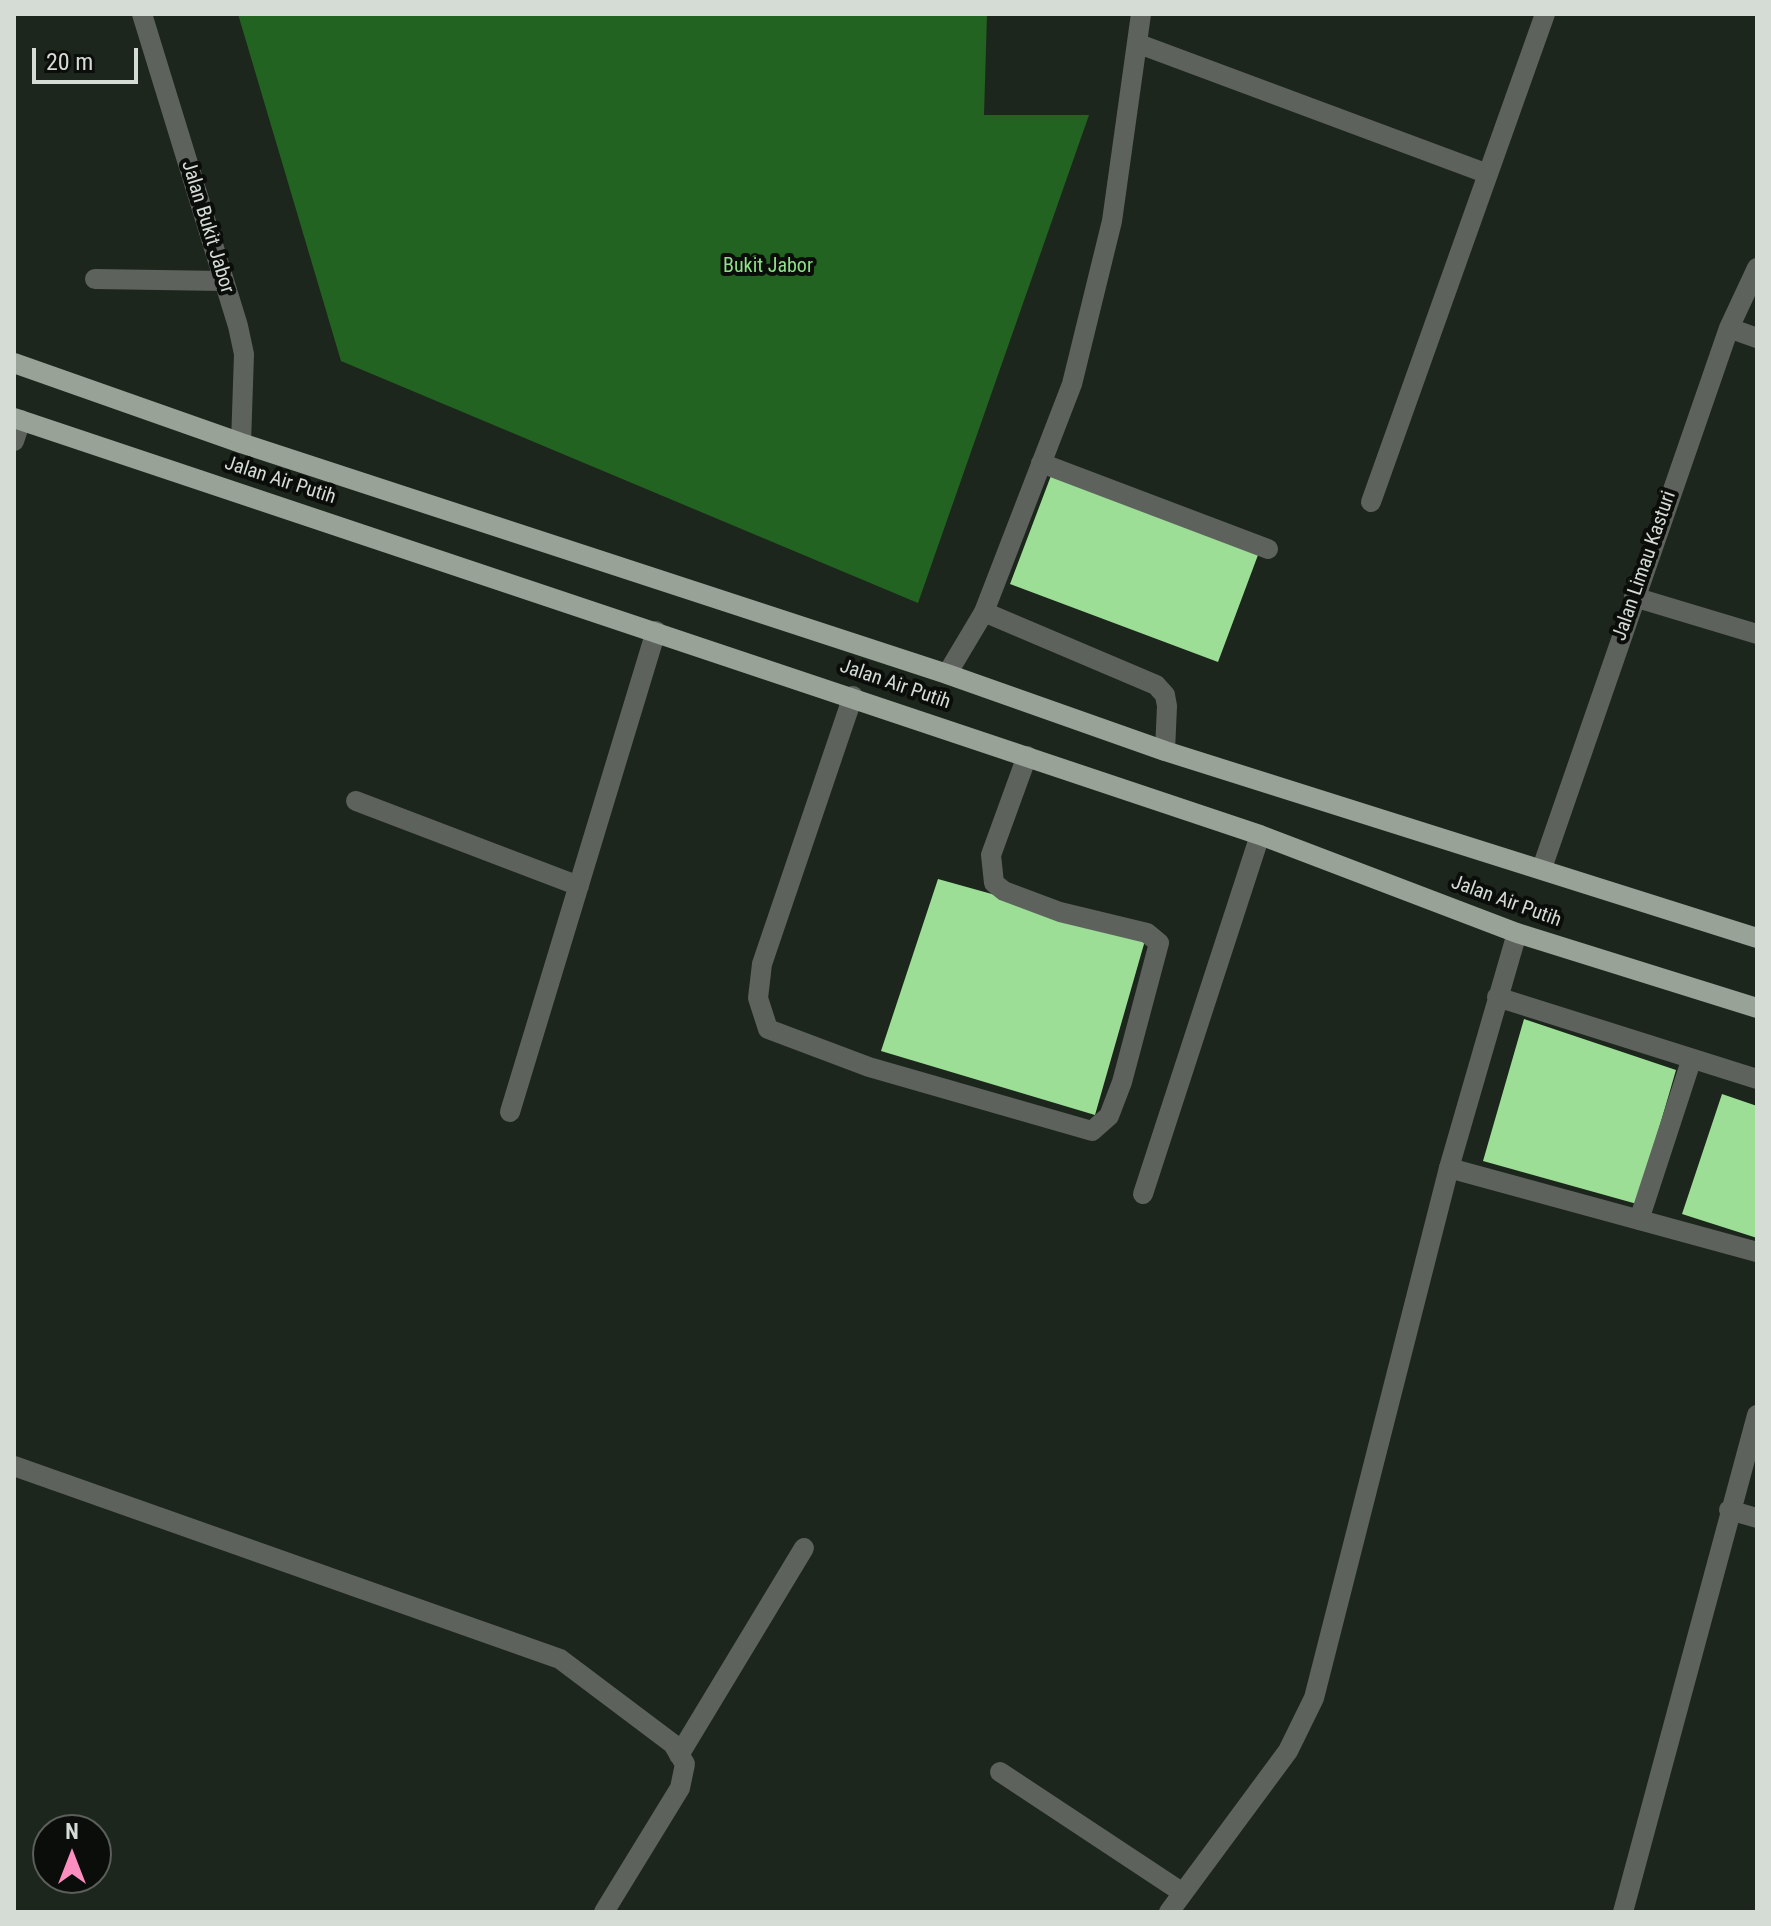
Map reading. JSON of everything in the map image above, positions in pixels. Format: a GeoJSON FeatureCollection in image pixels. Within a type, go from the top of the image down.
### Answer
{"type":"FeatureCollection","features":[{"type":"Feature","properties":{"kind":"main road","name":"Jalan Air Putih"},"geometry":{"type":"LineString","coordinates":[[14,363],[241,443],[947,674],[1165,751],[1757,938]]}},
{"type":"Feature","properties":{"kind":"main road","name":"Jalan Air Putih"},"geometry":{"type":"LineString","coordinates":[[17,419],[853,696],[1260,835],[1517,933],[1757,1008]]}},
{"type":"Feature","properties":{"kind":"street","name":"Jalan Bukit Jabor"},"geometry":{"type":"LineString","coordinates":[[142,14],[244,354],[241,443]]}},
{"type":"Feature","properties":{"kind":"street"},"geometry":{"type":"LineString","coordinates":[[947,674],[984,612],[1072,384],[1095,302],[1112,221],[1141,14]]}},
{"type":"Feature","properties":{"kind":"street"},"geometry":{"type":"LineString","coordinates":[[1371,502],[1545,14]]}},
{"type":"Feature","properties":{"kind":"street"},"geometry":{"type":"LineString","coordinates":[[1139,44],[1488,174]]}},
{"type":"Feature","properties":{"kind":"street","name":"Jalan Limau Kasturi"},"geometry":{"type":"LineString","coordinates":[[1542,868],[1729,328],[1757,268]]}},
{"type":"Feature","properties":{"kind":"street"},"geometry":{"type":"LineString","coordinates":[[95,279],[223,281]]}},
{"type":"Feature","properties":{"kind":"street"},"geometry":{"type":"LineString","coordinates":[[1729,328],[1757,338]]}},
{"type":"Feature","properties":{"kind":"street"},"geometry":{"type":"LineString","coordinates":[[14,441],[17,419]]}},
{"type":"Feature","properties":{"kind":"street"},"geometry":{"type":"LineString","coordinates":[[1041,463],[1268,549]]}},
{"type":"Feature","properties":{"kind":"street"},"geometry":{"type":"LineString","coordinates":[[1634,597],[1757,634]]}},
{"type":"Feature","properties":{"kind":"street"},"geometry":{"type":"LineString","coordinates":[[984,612],[1156,685],[1165,695],[1167,706],[1165,751]]}},
{"type":"Feature","properties":{"kind":"street"},"geometry":{"type":"LineString","coordinates":[[510,1112],[656,631]]}},
{"type":"Feature","properties":{"kind":"street"},"geometry":{"type":"LineString","coordinates":[[853,696],[762,964],[758,998],[768,1029],[869,1067],[1092,1131],[1109,1116],[1122,1082],[1159,943],[1147,933],[1060,912],[1004,891],[994,883],[991,855],[1027,756]]}},
{"type":"Feature","properties":{"kind":"street"},"geometry":{"type":"LineString","coordinates":[[356,801],[579,886]]}},
{"type":"Feature","properties":{"kind":"street"},"geometry":{"type":"LineString","coordinates":[[1143,1194],[1260,835]]}},
{"type":"Feature","properties":{"kind":"street"},"geometry":{"type":"LineString","coordinates":[[1169,1912],[1288,1751],[1314,1698],[1449,1168],[1517,933]]}},
{"type":"Feature","properties":{"kind":"street"},"geometry":{"type":"LineString","coordinates":[[1497,997],[1691,1061],[1757,1079]]}},
{"type":"Feature","properties":{"kind":"street"},"geometry":{"type":"LineString","coordinates":[[1639,1220],[1691,1061]]}},
{"type":"Feature","properties":{"kind":"street"},"geometry":{"type":"LineString","coordinates":[[1449,1168],[1757,1252]]}},
{"type":"Feature","properties":{"kind":"street"},"geometry":{"type":"LineString","coordinates":[[1623,1912],[1757,1415]]}},
{"type":"Feature","properties":{"kind":"street"},"geometry":{"type":"LineString","coordinates":[[14,1466],[560,1659],[673,1744],[685,1764],[680,1788],[604,1912]]}},
{"type":"Feature","properties":{"kind":"street"},"geometry":{"type":"LineString","coordinates":[[1729,1510],[1757,1518]]}},
{"type":"Feature","properties":{"kind":"street"},"geometry":{"type":"LineString","coordinates":[[679,1755],[804,1548]]}},
{"type":"Feature","properties":{"kind":"street"},"geometry":{"type":"LineString","coordinates":[[1000,1772],[1183,1893]]}},
{"type":"Feature","properties":{"kind":"green space","name":"Bukit Jabor"},"geometry":{"type":"Polygon","coordinates":[[[238,14],[987,14],[984,115],[1089,115],[918,603],[341,361],[238,14]]]}},
{"type":"Feature","properties":{"kind":"building"},"geometry":{"type":"Polygon","coordinates":[[[1052,473],[1258,555],[1218,662],[1010,584],[1052,473]]]}},
{"type":"Feature","properties":{"kind":"building"},"geometry":{"type":"Polygon","coordinates":[[[938,879],[1146,937],[1095,1115],[881,1051],[938,879]]]}},
{"type":"Feature","properties":{"kind":"building"},"geometry":{"type":"Polygon","coordinates":[[[1524,1019],[1676,1070],[1637,1204],[1483,1161],[1524,1019]]]}},
{"type":"Feature","properties":{"kind":"building"},"geometry":{"type":"Polygon","coordinates":[[[1722,1094],[1757,1106],[1757,1238],[1682,1214],[1722,1094]]]}}]}
